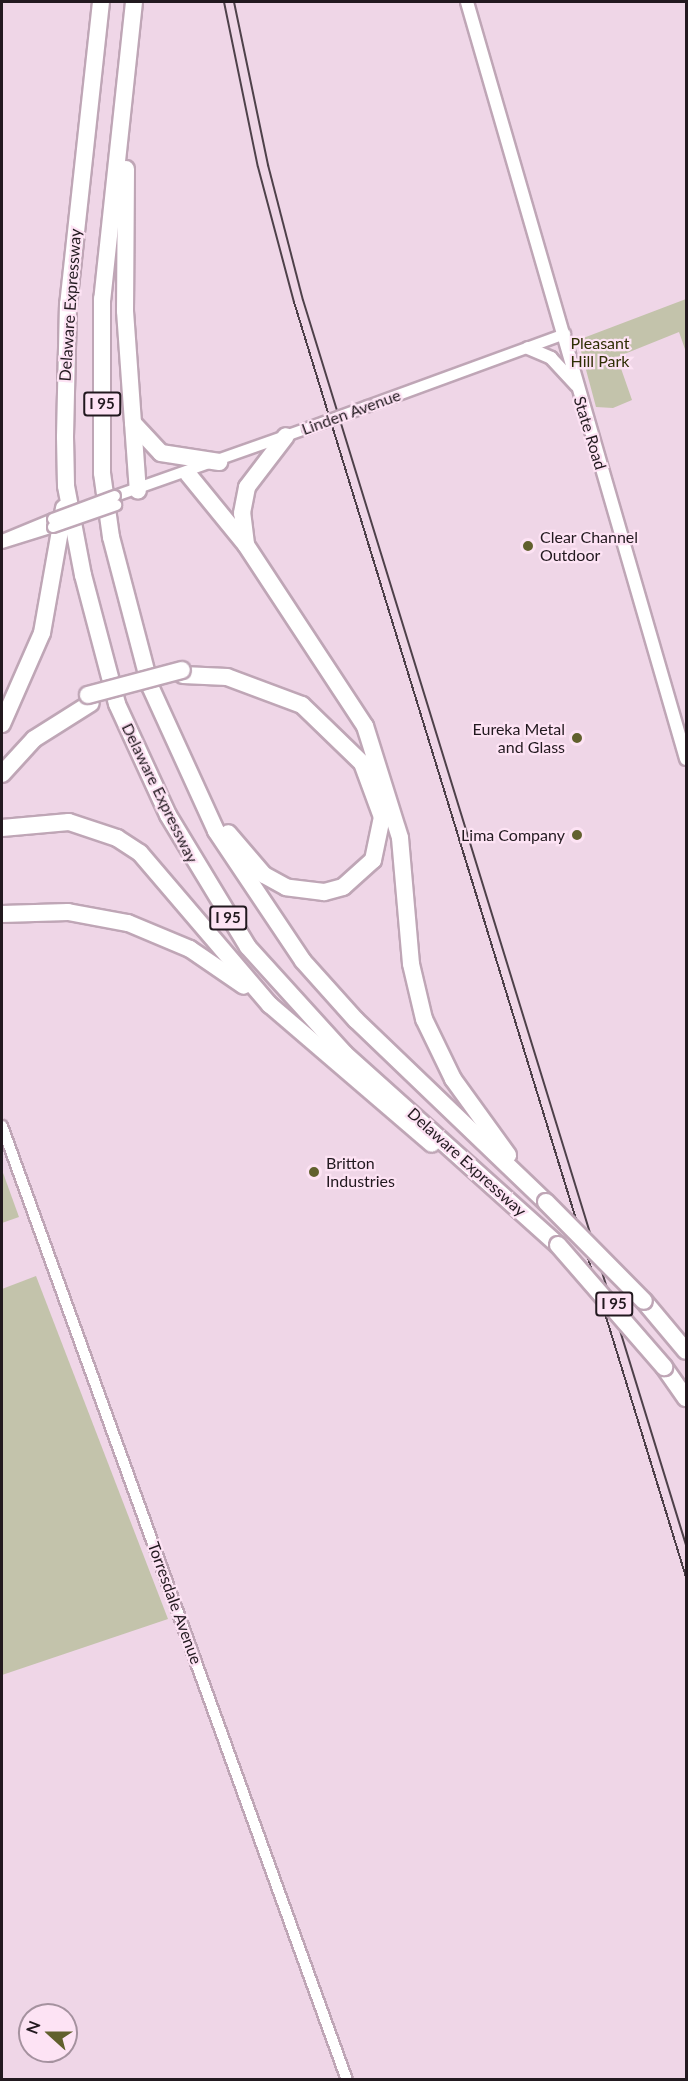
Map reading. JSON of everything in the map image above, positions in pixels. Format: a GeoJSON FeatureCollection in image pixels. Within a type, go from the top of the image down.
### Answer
{"type":"FeatureCollection","features":[{"type":"Feature","properties":{"kind":"highway","name":"Delaware Expressway"},"geometry":{"type":"LineString","coordinates":[[102,2],[68,304],[66,486],[117,704],[168,815],[222,910],[287,994],[331,1040],[554,1240],[664,1367],[687,1398]]}},
{"type":"Feature","properties":{"kind":"highway","name":"Delaware Expressway"},"geometry":{"type":"LineString","coordinates":[[134,2],[102,299],[102,473],[141,659],[196,792],[251,888],[303,961],[356,1020],[542,1198],[644,1300],[687,1351]]}},
{"type":"Feature","properties":{"kind":"highway"},"geometry":{"type":"LineString","coordinates":[[127,67],[125,278],[138,491]]}},
{"type":"Feature","properties":{"kind":"highway"},"geometry":{"type":"LineString","coordinates":[[133,423],[161,453],[219,462]]}},
{"type":"Feature","properties":{"kind":"highway"},"geometry":{"type":"LineString","coordinates":[[246,545],[242,513],[247,486],[286,436]]}},
{"type":"Feature","properties":{"kind":"highway"},"geometry":{"type":"LineString","coordinates":[[188,474],[246,545],[347,691],[393,803],[405,872],[411,964],[424,1019],[465,1098],[542,1198]]}},
{"type":"Feature","properties":{"kind":"highway"},"geometry":{"type":"LineString","coordinates":[[2,724],[47,615],[66,486]]}},
{"type":"Feature","properties":{"kind":"highway"},"geometry":{"type":"LineString","coordinates":[[182,673],[257,685],[324,721],[373,782],[381,838],[373,860],[343,887],[296,890],[264,875],[196,792]]}},
{"type":"Feature","properties":{"kind":"highway"},"geometry":{"type":"LineString","coordinates":[[2,763],[27,737],[89,699],[182,673],[263,680],[315,706],[356,744],[393,803]]}},
{"type":"Feature","properties":{"kind":"highway"},"geometry":{"type":"LineString","coordinates":[[2,774],[34,739],[89,699]]}},
{"type":"Feature","properties":{"kind":"highway"},"geometry":{"type":"LineString","coordinates":[[2,828],[69,822],[124,843],[167,881],[270,1005]]}},
{"type":"Feature","properties":{"kind":"highway"},"geometry":{"type":"LineString","coordinates":[[2,914],[68,912],[128,923],[190,949],[270,1005],[400,1119],[554,1240]]}},
{"type":"Feature","properties":{"kind":"main road","name":"State Road"},"geometry":{"type":"LineString","coordinates":[[467,2],[565,334],[576,385],[687,759]]}},
{"type":"Feature","properties":{"kind":"main road"},"geometry":{"type":"LineString","coordinates":[[528,348],[551,358],[576,385]]}},
{"type":"Feature","properties":{"kind":"street","name":"Linden Avenue"},"geometry":{"type":"LineString","coordinates":[[2,541],[565,334]]}},
{"type":"Feature","properties":{"kind":"street","name":"Torresdale Avenue"},"geometry":{"type":"LineString","coordinates":[[2,1126],[347,2079]]}},
{"type":"Feature","properties":{"kind":"green space","name":"Pleasant Hill Park"},"geometry":{"type":"Polygon","coordinates":[[[686,299],[686,352],[679,332],[617,357],[632,400],[613,408],[596,407],[578,340],[686,299]]]}},
{"type":"Feature","properties":{"kind":"green space"},"geometry":{"type":"Polygon","coordinates":[[[2,1170],[19,1217],[2,1223],[2,1170]]]}},
{"type":"Feature","properties":{"kind":"green space"},"geometry":{"type":"Polygon","coordinates":[[[36,1276],[168,1619],[2,1675],[2,1289],[36,1276]]]}},
{"type":"Feature","properties":{"kind":"railway"},"geometry":{"type":"LineString","coordinates":[[224,2],[258,167],[294,302],[686,1577]]}},
{"type":"Feature","properties":{"kind":"railway"},"geometry":{"type":"LineString","coordinates":[[234,2],[268,165],[303,300],[686,1545]]}},
{"type":"Feature","properties":{"kind":"place","name":"Clear Channel Outdoor"},"geometry":{"type":"Point","coordinates":[528,546]}},
{"type":"Feature","properties":{"kind":"place","name":"Eureka Metal and Glass"},"geometry":{"type":"Point","coordinates":[577,738]}},
{"type":"Feature","properties":{"kind":"place","name":"Lima Company"},"geometry":{"type":"Point","coordinates":[577,835]}},
{"type":"Feature","properties":{"kind":"place","name":"Britton Industries"},"geometry":{"type":"Point","coordinates":[314,1172]}}]}
